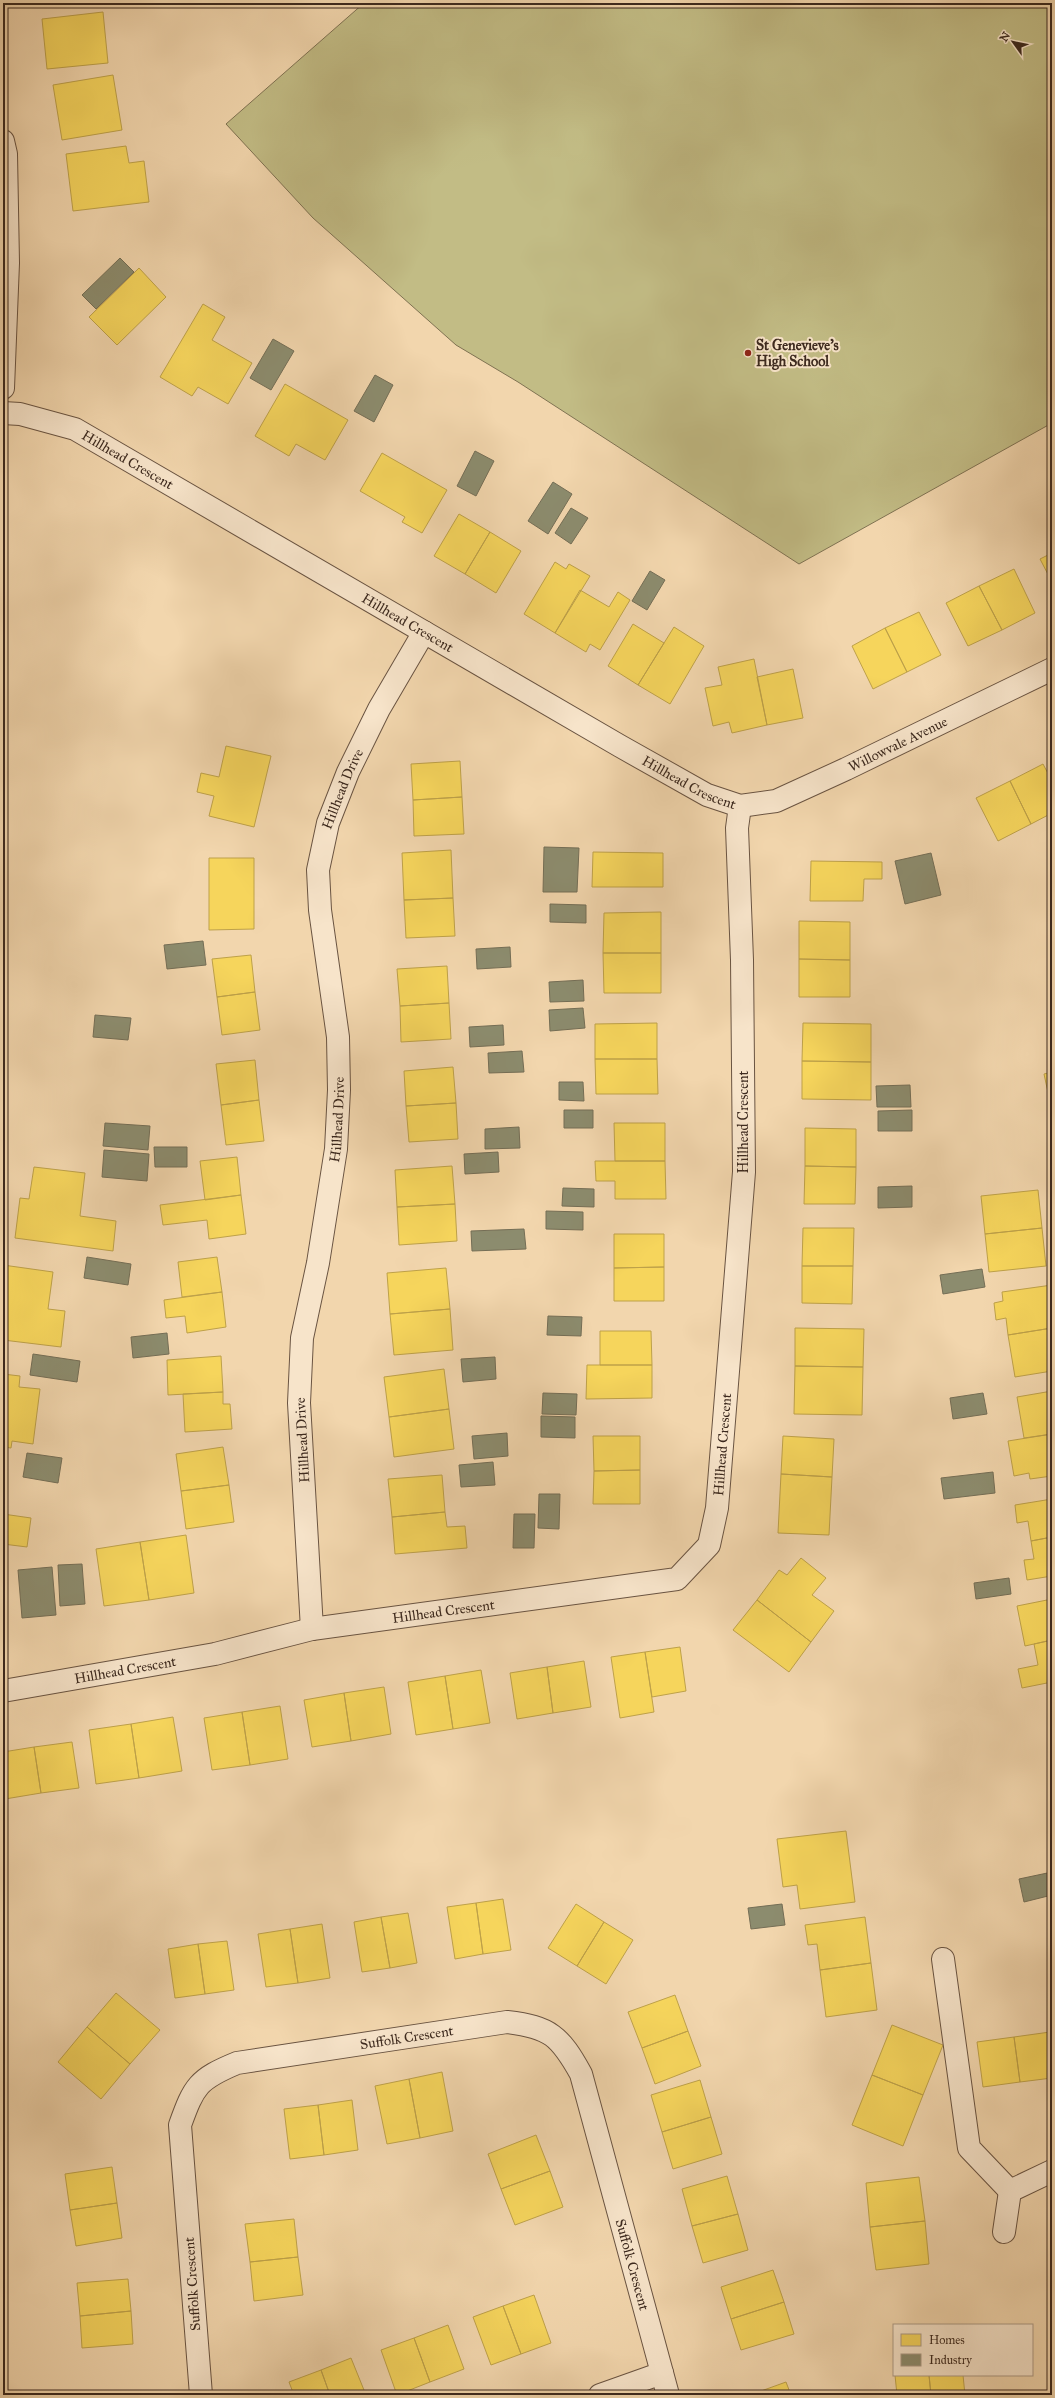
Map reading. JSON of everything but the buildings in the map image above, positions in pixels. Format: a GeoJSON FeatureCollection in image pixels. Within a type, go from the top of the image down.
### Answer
{"type":"FeatureCollection","features":[{"type":"Feature","properties":{"kind":"street"},"geometry":{"type":"LineString","coordinates":[[3,141],[6,154],[8,263],[3,388]]}},
{"type":"Feature","properties":{"kind":"street","name":"Hillhead Crescent"},"geometry":{"type":"LineString","coordinates":[[3,413],[20,414],[75,428],[707,795],[740,806],[737,828],[742,960],[744,1172],[717,1508],[709,1545],[677,1579],[312,1629],[215,1654],[3,1691]]}},
{"type":"Feature","properties":{"kind":"street","name":"Hillhead Drive"},"geometry":{"type":"LineString","coordinates":[[312,1629],[299,1403],[301,1345],[318,1263],[336,1149],[339,1090],[338,1037],[320,910],[318,870],[328,822],[348,772],[379,709],[424,632]]}},
{"type":"Feature","properties":{"kind":"street","name":"Willowvale Avenue"},"geometry":{"type":"LineString","coordinates":[[740,806],[776,801],[846,769],[1052,669]]}},
{"type":"Feature","properties":{"kind":"street"},"geometry":{"type":"LineString","coordinates":[[943,1959],[969,2148],[1010,2191]]}},
{"type":"Feature","properties":{"kind":"street","name":"Suffolk Crescent"},"geometry":{"type":"LineString","coordinates":[[201,2395],[180,2125],[191,2094],[211,2073],[237,2063],[507,2022],[528,2024],[551,2033],[567,2049],[581,2074],[668,2395]]}},
{"type":"Feature","properties":{"kind":"street"},"geometry":{"type":"LineString","coordinates":[[1010,2191],[1052,2172]]}},
{"type":"Feature","properties":{"kind":"street"},"geometry":{"type":"LineString","coordinates":[[1004,2232],[1010,2191]]}},
{"type":"Feature","properties":{"kind":"street"},"geometry":{"type":"LineString","coordinates":[[600,2395],[662,2373]]}},
{"type":"Feature","properties":{"kind":"shaded area","name":"St Genevieve's High School"},"geometry":{"type":"Polygon","coordinates":[[[364,3],[1052,3],[1052,423],[799,564],[518,382],[456,345],[313,218],[226,124],[364,3]]]}},
{"type":"Feature","properties":{"kind":"place","name":"St Genevieve's High School"},"geometry":{"type":"Point","coordinates":[748,353]}}]}
